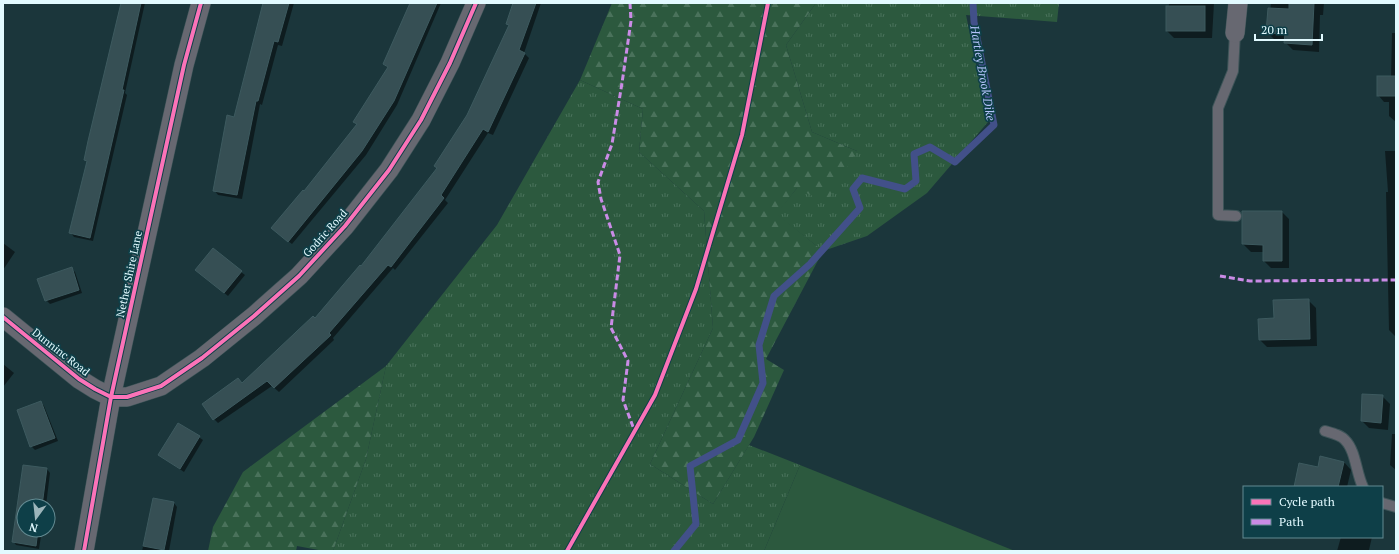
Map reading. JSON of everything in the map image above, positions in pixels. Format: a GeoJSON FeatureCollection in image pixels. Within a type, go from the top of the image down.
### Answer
{"type":"FeatureCollection","features":[{"type":"Feature","properties":{"kind":"street","name":"Nether Shire Lane"},"geometry":{"type":"LineString","coordinates":[[84,551],[111,397],[184,65],[200,3]]}},
{"type":"Feature","properties":{"kind":"street","name":"Godric Road"},"geometry":{"type":"LineString","coordinates":[[111,397],[127,397],[161,386],[202,358],[254,316],[299,276],[335,237],[389,170],[421,120],[450,63],[476,3]]}},
{"type":"Feature","properties":{"kind":"street"},"geometry":{"type":"LineString","coordinates":[[1235,33],[1238,3]]}},
{"type":"Feature","properties":{"kind":"street","name":"Dunninc Road"},"geometry":{"type":"LineString","coordinates":[[3,317],[79,380],[111,397]]}},
{"type":"Feature","properties":{"kind":"lane"},"geometry":{"type":"LineString","coordinates":[[1235,33],[1233,71],[1218,108],[1218,215],[1236,216]]}},
{"type":"Feature","properties":{"kind":"lane"},"geometry":{"type":"LineString","coordinates":[[1325,431],[1345,440],[1352,451],[1358,478],[1362,486]]}},
{"type":"Feature","properties":{"kind":"lane"},"geometry":{"type":"LineString","coordinates":[[1383,503],[1396,507]]}},
{"type":"Feature","properties":{"kind":"green space"},"geometry":{"type":"Polygon","coordinates":[[[612,3],[816,3],[786,45],[812,132],[857,151],[826,203],[797,188],[777,214],[823,251],[766,359],[784,370],[754,437],[713,504],[650,464],[713,328],[704,211],[639,152],[643,109],[580,80],[612,3]]]}},
{"type":"Feature","properties":{"kind":"green space"},"geometry":{"type":"Polygon","coordinates":[[[816,3],[1059,3],[1057,22],[966,15],[988,122],[927,193],[867,236],[823,251],[776,214],[797,188],[857,151],[812,132],[786,45],[816,3]]]}},
{"type":"Feature","properties":{"kind":"green space"},"geometry":{"type":"Polygon","coordinates":[[[580,80],[643,109],[639,152],[704,211],[713,328],[650,464],[713,504],[749,445],[800,465],[764,551],[333,551],[366,459],[386,366],[497,225],[580,80]]]}},
{"type":"Feature","properties":{"kind":"green space"},"geometry":{"type":"Polygon","coordinates":[[[386,366],[366,459],[333,551],[324,551],[297,546],[296,551],[208,551],[213,527],[243,472],[386,366]]]}},
{"type":"Feature","properties":{"kind":"green space"},"geometry":{"type":"Polygon","coordinates":[[[800,465],[1015,551],[764,551],[800,465]]]}},
{"type":"Feature","properties":{"kind":"building"},"geometry":{"type":"Polygon","coordinates":[[[121,3],[141,3],[122,90],[124,90],[90,238],[69,233],[87,161],[84,160],[88,141],[121,3]]]}},
{"type":"Feature","properties":{"kind":"building"},"geometry":{"type":"Polygon","coordinates":[[[263,3],[289,3],[278,42],[274,41],[258,101],[256,101],[237,195],[213,191],[227,115],[234,117],[263,3]]]}},
{"type":"Feature","properties":{"kind":"building"},"geometry":{"type":"Polygon","coordinates":[[[410,3],[437,3],[394,101],[362,151],[288,242],[271,228],[303,190],[304,191],[357,124],[353,122],[388,67],[383,64],[410,3]]]}},
{"type":"Feature","properties":{"kind":"building"},"geometry":{"type":"Polygon","coordinates":[[[513,3],[536,3],[519,50],[525,53],[488,132],[483,129],[441,195],[444,198],[391,267],[388,265],[329,333],[331,335],[274,388],[267,381],[213,420],[202,404],[238,378],[242,383],[313,316],[315,318],[360,265],[361,266],[437,168],[434,166],[467,115],[509,25],[506,24],[513,3]]]}},
{"type":"Feature","properties":{"kind":"building"},"geometry":{"type":"Polygon","coordinates":[[[1289,3],[1314,3],[1312,45],[1284,43],[1285,34],[1266,33],[1268,8],[1289,9],[1289,3]]]}},
{"type":"Feature","properties":{"kind":"building"},"geometry":{"type":"Polygon","coordinates":[[[1166,6],[1205,6],[1205,31],[1166,31],[1166,6]]]}},
{"type":"Feature","properties":{"kind":"building"},"geometry":{"type":"Polygon","coordinates":[[[1377,76],[1396,76],[1396,96],[1377,96],[1377,76]]]}},
{"type":"Feature","properties":{"kind":"building"},"geometry":{"type":"Polygon","coordinates":[[[1242,211],[1282,211],[1282,261],[1263,261],[1263,245],[1242,244],[1242,211]]]}},
{"type":"Feature","properties":{"kind":"building"},"geometry":{"type":"Polygon","coordinates":[[[213,248],[242,271],[224,293],[195,270],[213,248]]]}},
{"type":"Feature","properties":{"kind":"building"},"geometry":{"type":"Polygon","coordinates":[[[72,267],[79,290],[45,301],[37,279],[72,267]]]}},
{"type":"Feature","properties":{"kind":"building"},"geometry":{"type":"Polygon","coordinates":[[[1309,299],[1310,339],[1259,340],[1258,319],[1274,318],[1273,300],[1309,299]]]}},
{"type":"Feature","properties":{"kind":"building"},"geometry":{"type":"Polygon","coordinates":[[[1362,394],[1383,395],[1381,423],[1361,421],[1362,394]]]}},
{"type":"Feature","properties":{"kind":"building"},"geometry":{"type":"Polygon","coordinates":[[[41,401],[55,438],[30,447],[17,410],[41,401]]]}},
{"type":"Feature","properties":{"kind":"building"},"geometry":{"type":"Polygon","coordinates":[[[178,423],[200,436],[180,469],[158,455],[178,423]]]}},
{"type":"Feature","properties":{"kind":"building"},"geometry":{"type":"Polygon","coordinates":[[[1320,456],[1344,462],[1338,486],[1294,486],[1299,463],[1318,467],[1320,456]]]}},
{"type":"Feature","properties":{"kind":"building"},"geometry":{"type":"Polygon","coordinates":[[[23,465],[47,468],[43,498],[18,498],[23,465]]]}},
{"type":"Feature","properties":{"kind":"building"},"geometry":{"type":"Polygon","coordinates":[[[153,498],[174,502],[164,550],[143,546],[153,498]]]}},
{"type":"Feature","properties":{"kind":"building"},"geometry":{"type":"Polygon","coordinates":[[[16,514],[16,538],[37,538],[36,546],[12,542],[16,514]]]}},
{"type":"Feature","properties":{"kind":"waterway","name":"Hartley Brook Dike"},"geometry":{"type":"LineString","coordinates":[[674,551],[696,524],[690,466],[738,440],[763,383],[759,345],[774,296],[810,264],[860,208],[853,189],[862,178],[905,189],[916,181],[914,154],[930,147],[955,162],[994,125],[974,22],[973,3]]}},
{"type":"Feature","properties":{"kind":"marked path"},"geometry":{"type":"LineString","coordinates":[[630,3],[631,21],[612,144],[598,182],[601,199],[620,255],[611,328],[628,361],[623,400],[635,432]]}},
{"type":"Feature","properties":{"kind":"marked path"},"geometry":{"type":"LineString","coordinates":[[1220,276],[1250,281],[1396,280]]}},
{"type":"Feature","properties":{"kind":"cycle path"},"geometry":{"type":"LineString","coordinates":[[84,551],[111,397],[184,65],[201,3]]}},
{"type":"Feature","properties":{"kind":"cycle path"},"geometry":{"type":"LineString","coordinates":[[3,317],[79,379],[111,397],[127,397],[161,386],[202,358],[254,316],[299,276],[345,226],[389,170],[421,120],[450,63],[476,3]]}},
{"type":"Feature","properties":{"kind":"cycle path"},"geometry":{"type":"LineString","coordinates":[[567,551],[655,395],[696,289],[742,135],[768,3]]}}]}
